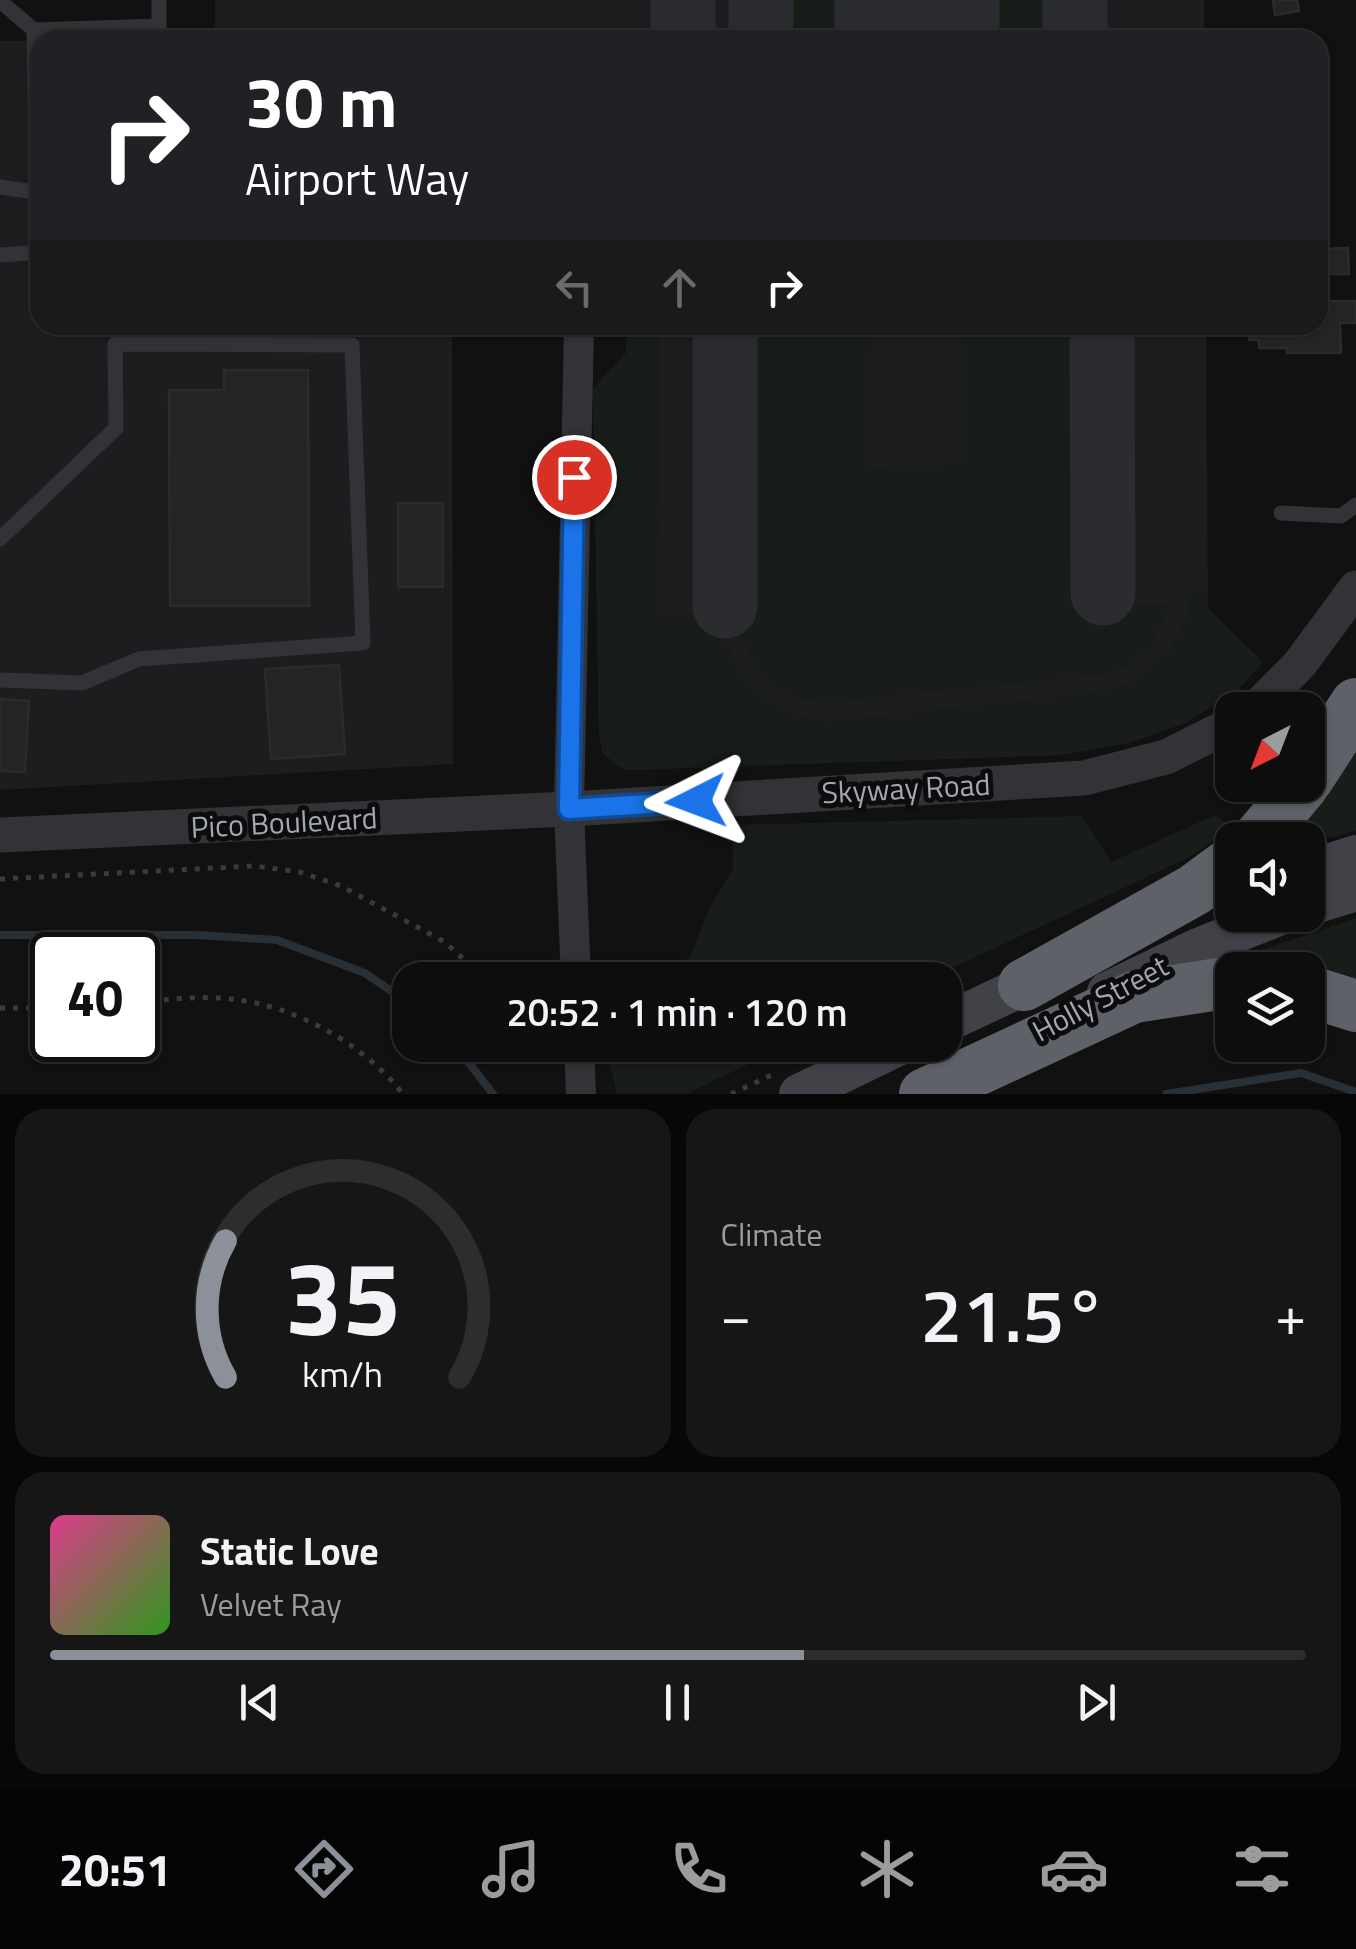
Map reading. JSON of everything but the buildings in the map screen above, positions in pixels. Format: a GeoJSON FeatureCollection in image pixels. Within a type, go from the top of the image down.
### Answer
{"type":"FeatureCollection","features":[{"type":"Feature","properties":{"kind":"highway"},"geometry":{"type":"LineString","coordinates":[[1325,752],[1356,704]]}},
{"type":"Feature","properties":{"kind":"highway"},"geometry":{"type":"LineString","coordinates":[[1272,822],[1289,802]]}},
{"type":"Feature","properties":{"kind":"highway"},"geometry":{"type":"LineString","coordinates":[[1024,985],[1215,875]]}},
{"type":"Feature","properties":{"kind":"highway"},"geometry":{"type":"LineString","coordinates":[[925,1094],[1134,997],[1215,984]]}},
{"type":"Feature","properties":{"kind":"highway"},"geometry":{"type":"LineString","coordinates":[[1325,996],[1356,1006]]}},
{"type":"Feature","properties":{"kind":"main road"},"geometry":{"type":"LineString","coordinates":[[1325,865],[1356,855]]}},
{"type":"Feature","properties":{"kind":"main road"},"geometry":{"type":"LineString","coordinates":[[1325,900],[1356,890]]}},
{"type":"Feature","properties":{"kind":"main road","name":"Holly Street"},"geometry":{"type":"LineString","coordinates":[[962,1015],[1215,903]]}},
{"type":"Feature","properties":{"kind":"main road","name":"Holly Street"},"geometry":{"type":"LineString","coordinates":[[925,1094],[1148,971],[1241,932]]}},
{"type":"Feature","properties":{"kind":"main road"},"geometry":{"type":"LineString","coordinates":[[799,1094],[865,1062]]}},
{"type":"Feature","properties":{"kind":"street"},"geometry":{"type":"LineString","coordinates":[[575,962],[569,809],[578,335]]}},
{"type":"Feature","properties":{"kind":"street"},"geometry":{"type":"LineString","coordinates":[[1272,692],[1298,665],[1356,588]]}},
{"type":"Feature","properties":{"kind":"street","name":"Skyway Road"},"geometry":{"type":"LineString","coordinates":[[569,809],[1084,778],[1166,757],[1215,732]]}},
{"type":"Feature","properties":{"kind":"street","name":"Pico Boulevard"},"geometry":{"type":"LineString","coordinates":[[0,835],[569,809]]}},
{"type":"Feature","properties":{"kind":"street"},"geometry":{"type":"LineString","coordinates":[[580,1062],[581,1094]]}},
{"type":"Feature","properties":{"kind":"lane"},"geometry":{"type":"LineString","coordinates":[[159,30],[160,0]]}},
{"type":"Feature","properties":{"kind":"lane"},"geometry":{"type":"LineString","coordinates":[[0,1],[34,30]]}},
{"type":"Feature","properties":{"kind":"lane"},"geometry":{"type":"LineString","coordinates":[[0,187],[30,192]]}},
{"type":"Feature","properties":{"kind":"lane"},"geometry":{"type":"LineString","coordinates":[[0,255],[30,253]]}},
{"type":"Feature","properties":{"kind":"lane"},"geometry":{"type":"LineString","coordinates":[[0,540],[116,428],[112,335]]}},
{"type":"Feature","properties":{"kind":"lane"},"geometry":{"type":"LineString","coordinates":[[0,680],[82,683],[138,659],[362,644],[352,346],[114,344]]}},
{"type":"Feature","properties":{"kind":"lane"},"geometry":{"type":"LineString","coordinates":[[1281,513],[1340,516],[1356,505]]}},
{"type":"Feature","properties":{"kind":"path"},"geometry":{"type":"LineString","coordinates":[[0,879],[254,866],[300,872],[357,894],[446,942],[467,962]]}},
{"type":"Feature","properties":{"kind":"path"},"geometry":{"type":"LineString","coordinates":[[160,1001],[229,998],[264,1004],[312,1024],[362,1053],[403,1094]]}},
{"type":"Feature","properties":{"kind":"path"},"geometry":{"type":"LineString","coordinates":[[0,1008],[30,1008]]}},
{"type":"Feature","properties":{"kind":"shaded area"},"geometry":{"type":"Polygon","coordinates":[[[215,0],[1204,0],[1204,30],[215,30],[215,0]]]}},
{"type":"Feature","properties":{"kind":"shaded area"},"geometry":{"type":"Polygon","coordinates":[[[787,0],[867,0],[867,30],[787,30],[787,0]]]}},
{"type":"Feature","properties":{"kind":"shaded area"},"geometry":{"type":"Polygon","coordinates":[[[967,0],[1050,0],[1049,30],[966,30],[967,0]]]}},
{"type":"Feature","properties":{"kind":"shaded area"},"geometry":{"type":"Polygon","coordinates":[[[0,41],[28,41],[30,335],[452,335],[453,764],[0,790],[0,41]]]}},
{"type":"Feature","properties":{"kind":"shaded area"},"geometry":{"type":"Polygon","coordinates":[[[626,335],[1206,335],[1208,608],[1263,662],[1236,692],[1215,692],[1215,705],[1185,723],[1129,743],[1060,755],[629,770],[617,766],[603,753],[599,736],[593,389],[626,353],[626,335]]]}},
{"type":"Feature","properties":{"kind":"shaded area"},"geometry":{"type":"Polygon","coordinates":[[[626,335],[660,335],[657,616],[720,617],[733,659],[744,677],[771,704],[789,713],[832,721],[1084,694],[1126,685],[1171,650],[1187,616],[1192,585],[1208,586],[1208,608],[1263,662],[1231,692],[1215,692],[1215,704],[1195,716],[1118,744],[1060,755],[629,770],[612,762],[599,736],[593,389],[626,353],[626,335]]]}},
{"type":"Feature","properties":{"kind":"shaded area"},"geometry":{"type":"Polygon","coordinates":[[[743,335],[871,335],[871,468],[961,464],[963,335],[1073,335],[1071,602],[1170,604],[1151,646],[1126,667],[1107,674],[833,702],[798,697],[771,682],[752,657],[739,624],[743,335]]]}},
{"type":"Feature","properties":{"kind":"shaded area"},"geometry":{"type":"Polygon","coordinates":[[[1356,732],[1356,831],[1325,839],[1325,822],[1298,822],[1295,817],[1306,802],[1325,802],[1325,775],[1356,732]]]}},
{"type":"Feature","properties":{"kind":"shaded area"},"geometry":{"type":"Polygon","coordinates":[[[1215,815],[1226,822],[1215,822],[1215,840],[1190,857],[962,963],[684,962],[733,869],[732,825],[1082,816],[1111,862],[1215,815]]]}},
{"type":"Feature","properties":{"kind":"shaded area"},"geometry":{"type":"Polygon","coordinates":[[[1356,918],[1356,985],[1325,975],[1325,952],[1255,952],[1325,932],[1325,928],[1356,918]]]}},
{"type":"Feature","properties":{"kind":"shaded area"},"geometry":{"type":"Polygon","coordinates":[[[609,1062],[753,1062],[686,1094],[617,1094],[609,1062]]]}},
{"type":"Feature","properties":{"kind":"waterway"},"geometry":{"type":"LineString","coordinates":[[0,935],[198,935],[277,940],[365,973],[392,992]]}},
{"type":"Feature","properties":{"kind":"waterway"},"geometry":{"type":"LineString","coordinates":[[468,1062],[493,1094]]}},
{"type":"Feature","properties":{"kind":"waterway"},"geometry":{"type":"LineString","coordinates":[[1166,1094],[1301,1073],[1356,1092]]}},
{"type":"Feature","properties":{"kind":"taxiway"},"geometry":{"type":"LineString","coordinates":[[683,0],[683,30]]}},
{"type":"Feature","properties":{"kind":"taxiway"},"geometry":{"type":"LineString","coordinates":[[761,0],[761,30]]}},
{"type":"Feature","properties":{"kind":"taxiway"},"geometry":{"type":"LineString","coordinates":[[1075,0],[1075,30]]}},
{"type":"Feature","properties":{"kind":"taxiway"},"geometry":{"type":"LineString","coordinates":[[725,335],[725,606]]}},
{"type":"Feature","properties":{"kind":"taxiway"},"geometry":{"type":"LineString","coordinates":[[1102,335],[1103,593]]}},
{"type":"Feature","properties":{"kind":"runway"},"geometry":{"type":"LineString","coordinates":[[917,0],[917,30]]}},
{"type":"Feature","properties":{"kind":"route"},"geometry":{"type":"LineString","coordinates":[[574,477],[569,809],[696,801]]}}]}
